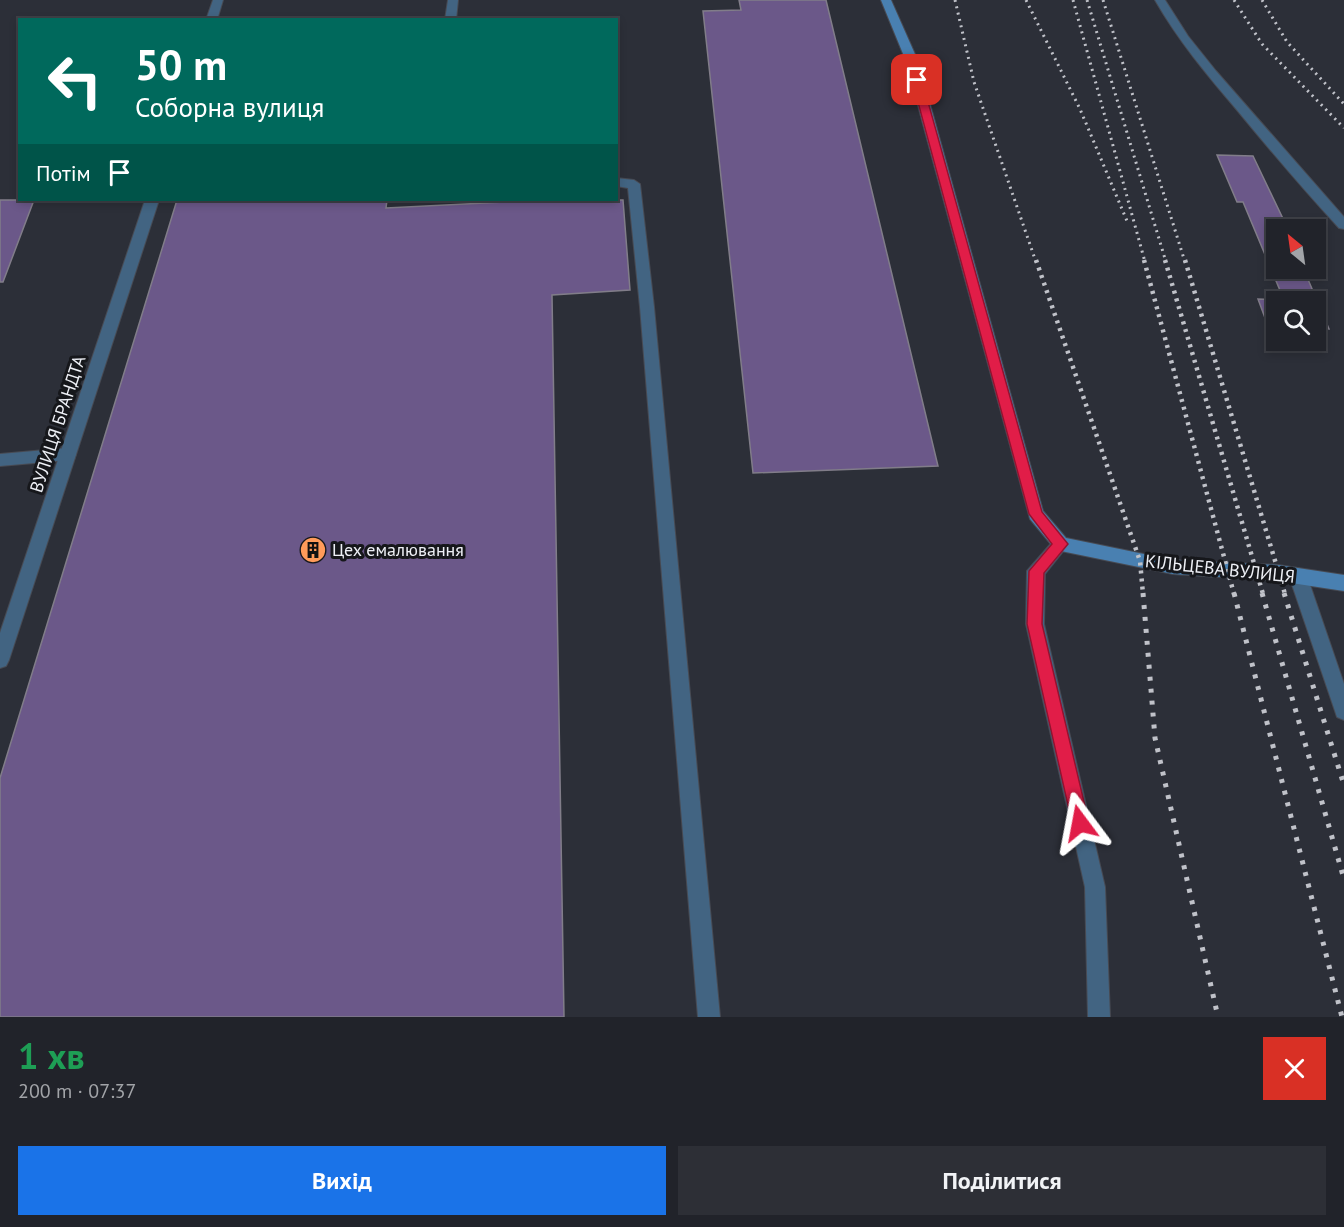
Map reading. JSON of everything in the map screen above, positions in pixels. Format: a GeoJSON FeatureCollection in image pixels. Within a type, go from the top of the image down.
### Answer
{"type":"FeatureCollection","features":[{"type":"Feature","properties":{"kind":"main road"},"geometry":{"type":"LineString","coordinates":[[886,0],[912,61],[1036,514],[1061,544]]}},
{"type":"Feature","properties":{"kind":"main road","name":"КІЛЬЦЕВА ВУЛИЦЯ"},"geometry":{"type":"LineString","coordinates":[[1061,544],[1173,567],[1298,576],[1344,583]]}},
{"type":"Feature","properties":{"kind":"street"},"geometry":{"type":"LineString","coordinates":[[213,18],[218,0]]}},
{"type":"Feature","properties":{"kind":"street"},"geometry":{"type":"LineString","coordinates":[[450,18],[453,0]]}},
{"type":"Feature","properties":{"kind":"street"},"geometry":{"type":"LineString","coordinates":[[1160,0],[1175,27],[1199,57],[1285,160],[1344,225]]}},
{"type":"Feature","properties":{"kind":"street"},"geometry":{"type":"LineString","coordinates":[[618,182],[634,184],[647,307],[709,1017]]}},
{"type":"Feature","properties":{"kind":"street","name":"ВУЛИЦЯ БРАНДТА"},"geometry":{"type":"LineString","coordinates":[[0,660],[152,201]]}},
{"type":"Feature","properties":{"kind":"street"},"geometry":{"type":"LineString","coordinates":[[0,460],[68,454]]}},
{"type":"Feature","properties":{"kind":"street"},"geometry":{"type":"LineString","coordinates":[[1061,544],[1036,571],[1035,624],[1095,887],[1099,1017]]}},
{"type":"Feature","properties":{"kind":"street"},"geometry":{"type":"LineString","coordinates":[[1298,576],[1344,711]]}},
{"type":"Feature","properties":{"kind":"building"},"geometry":{"type":"Polygon","coordinates":[[[739,0],[826,0],[938,466],[753,473],[703,11],[741,10],[739,0]]]}},
{"type":"Feature","properties":{"kind":"building"},"geometry":{"type":"Polygon","coordinates":[[[1217,155],[1253,156],[1283,219],[1266,219],[1266,257],[1243,202],[1237,202],[1217,155]]]}},
{"type":"Feature","properties":{"kind":"building"},"geometry":{"type":"Polygon","coordinates":[[[0,200],[34,201],[3,282],[0,282],[0,200]]]}},
{"type":"Feature","properties":{"kind":"building","name":"Цех емалювання"},"geometry":{"type":"Polygon","coordinates":[[[623,200],[630,290],[552,295],[564,1017],[0,1017],[0,778],[177,201],[387,201],[386,208],[525,201],[623,200]]]}},
{"type":"Feature","properties":{"kind":"building"},"geometry":{"type":"Polygon","coordinates":[[[1275,279],[1308,279],[1313,291],[1280,291],[1275,279]]]}},
{"type":"Feature","properties":{"kind":"building"},"geometry":{"type":"Polygon","coordinates":[[[1258,299],[1266,299],[1266,321],[1258,299]]]}},
{"type":"Feature","properties":{"kind":"railway"},"geometry":{"type":"LineString","coordinates":[[955,0],[974,82],[1036,262]]}},
{"type":"Feature","properties":{"kind":"railway"},"geometry":{"type":"LineString","coordinates":[[1026,0],[1080,109],[1127,221]]}},
{"type":"Feature","properties":{"kind":"railway"},"geometry":{"type":"LineString","coordinates":[[1073,0],[1145,262]]}},
{"type":"Feature","properties":{"kind":"railway"},"geometry":{"type":"LineString","coordinates":[[1087,0],[1166,262]]}},
{"type":"Feature","properties":{"kind":"railway"},"geometry":{"type":"LineString","coordinates":[[1103,0],[1185,262]]}},
{"type":"Feature","properties":{"kind":"railway"},"geometry":{"type":"LineString","coordinates":[[1234,0],[1262,44],[1344,128]]}},
{"type":"Feature","properties":{"kind":"railway"},"geometry":{"type":"LineString","coordinates":[[1262,0],[1287,42],[1344,104]]}},
{"type":"Feature","properties":{"kind":"railway"},"geometry":{"type":"LineString","coordinates":[[1036,260],[1140,561],[1143,594]]}},
{"type":"Feature","properties":{"kind":"railway"},"geometry":{"type":"LineString","coordinates":[[1144,260],[1234,594]]}},
{"type":"Feature","properties":{"kind":"railway"},"geometry":{"type":"LineString","coordinates":[[1165,260],[1263,594]]}},
{"type":"Feature","properties":{"kind":"railway"},"geometry":{"type":"LineString","coordinates":[[1185,260],[1285,594]]}},
{"type":"Feature","properties":{"kind":"railway"},"geometry":{"type":"LineString","coordinates":[[1143,593],[1155,738],[1218,1017]]}},
{"type":"Feature","properties":{"kind":"railway"},"geometry":{"type":"LineString","coordinates":[[1234,593],[1342,1017]]}},
{"type":"Feature","properties":{"kind":"railway"},"geometry":{"type":"LineString","coordinates":[[1262,593],[1344,879]]}},
{"type":"Feature","properties":{"kind":"railway"},"geometry":{"type":"LineString","coordinates":[[1284,593],[1344,785]]}},
{"type":"Feature","properties":{"kind":"place","name":"Цех емалювання"},"geometry":{"type":"Point","coordinates":[313,550]}},
{"type":"Feature","properties":{"kind":"route"},"geometry":{"type":"LineString","coordinates":[[917,80],[1036,514],[1061,544],[1036,571],[1035,624],[1080,823]]}}]}
